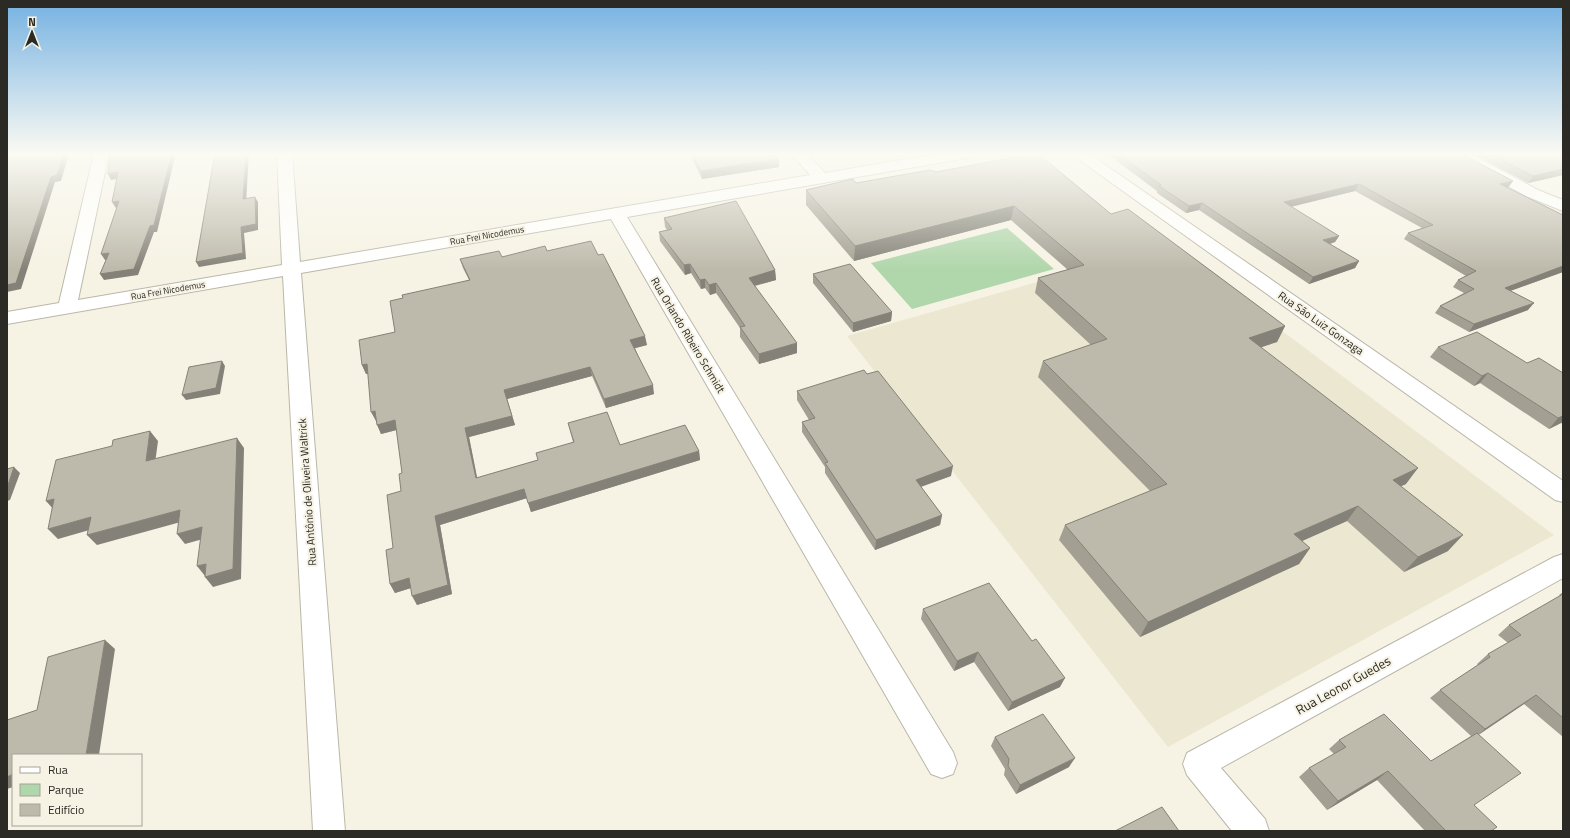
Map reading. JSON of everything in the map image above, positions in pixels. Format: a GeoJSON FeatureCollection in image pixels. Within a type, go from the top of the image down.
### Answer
{"type":"FeatureCollection","features":[{"type":"Feature","properties":{"kind":"street"},"geometry":{"type":"LineString","coordinates":[[67,308],[92,192]]}},
{"type":"Feature","properties":{"kind":"street","name":"Rua Antônio de Oliveira Waltrick"},"geometry":{"type":"LineString","coordinates":[[287,192],[329,831]]}},
{"type":"Feature","properties":{"kind":"street","name":"Rua Frei Nicodemus"},"geometry":{"type":"LineString","coordinates":[[7,318],[738,192]]}},
{"type":"Feature","properties":{"kind":"street","name":"Rua São Luiz Gonzaga"},"geometry":{"type":"LineString","coordinates":[[1136,192],[1563,493]]}},
{"type":"Feature","properties":{"kind":"street"},"geometry":{"type":"LineString","coordinates":[[1532,193],[1539,192]]}},
{"type":"Feature","properties":{"kind":"street"},"geometry":{"type":"LineString","coordinates":[[1532,193],[1563,206]]}},
{"type":"Feature","properties":{"kind":"street","name":"Rua Orlando Ribeiro Schmidt"},"geometry":{"type":"LineString","coordinates":[[616,213],[942,763]]}},
{"type":"Feature","properties":{"kind":"street","name":"Rua Leonor Guedes"},"geometry":{"type":"LineString","coordinates":[[1253,831],[1198,764],[1563,565]]}},
{"type":"Feature","properties":{"kind":"shaded area"},"geometry":{"type":"Polygon","coordinates":[[[1168,245],[1554,535],[1168,747],[847,336],[1168,245]]]}},
{"type":"Feature","properties":{"kind":"green space"},"geometry":{"type":"Polygon","coordinates":[[[1007,228],[1054,269],[912,309],[871,263],[1007,228]]]}},
{"type":"Feature","properties":{"kind":"building"},"geometry":{"type":"Polygon","coordinates":[[[7,192],[46,192],[16,283],[7,285],[7,192]]]}},
{"type":"Feature","properties":{"kind":"building"},"geometry":{"type":"Polygon","coordinates":[[[114,192],[162,192],[154,225],[150,226],[134,269],[100,274],[109,253],[101,254],[119,201],[112,202],[114,192]]]}},
{"type":"Feature","properties":{"kind":"building"},"geometry":{"type":"Polygon","coordinates":[[[208,192],[243,192],[243,199],[255,197],[256,224],[241,227],[243,253],[196,262],[208,192]]]}},
{"type":"Feature","properties":{"kind":"building"},"geometry":{"type":"Polygon","coordinates":[[[808,192],[1084,192],[1111,214],[1128,209],[1285,326],[1249,338],[1418,468],[1393,480],[1463,535],[1418,557],[1358,506],[1294,534],[1310,548],[1148,622],[1065,525],[1167,484],[1043,361],[1107,339],[1038,278],[1084,265],[1014,206],[855,246],[808,192]]]}},
{"type":"Feature","properties":{"kind":"building"},"geometry":{"type":"Polygon","coordinates":[[[1168,192],[1325,192],[1284,202],[1339,236],[1323,240],[1359,261],[1313,277],[1202,203],[1189,206],[1168,192]]]}},
{"type":"Feature","properties":{"kind":"building"},"geometry":{"type":"Polygon","coordinates":[[[1374,192],[1516,192],[1563,215],[1563,266],[1505,288],[1534,303],[1474,324],[1440,306],[1474,289],[1458,280],[1476,271],[1408,233],[1433,225],[1374,192]]]}},
{"type":"Feature","properties":{"kind":"building"},"geometry":{"type":"Polygon","coordinates":[[[736,201],[775,270],[749,278],[797,343],[759,354],[740,327],[745,326],[716,283],[709,285],[705,279],[700,280],[690,264],[684,265],[659,232],[672,229],[664,218],[736,201]]]}},
{"type":"Feature","properties":{"kind":"building"},"geometry":{"type":"Polygon","coordinates":[[[591,241],[598,255],[603,254],[645,336],[630,340],[653,385],[604,399],[590,367],[504,390],[512,416],[465,428],[476,478],[538,460],[536,453],[574,442],[568,423],[607,412],[620,445],[685,425],[699,451],[528,503],[524,489],[435,516],[448,585],[412,596],[409,578],[390,584],[386,550],[393,548],[387,495],[401,491],[399,474],[402,473],[395,420],[377,425],[375,411],[371,412],[367,364],[362,365],[359,340],[395,332],[390,301],[403,298],[402,295],[470,280],[460,259],[499,251],[502,257],[545,246],[547,251],[591,241]]]}},
{"type":"Feature","properties":{"kind":"building"},"geometry":{"type":"Polygon","coordinates":[[[850,264],[892,312],[853,323],[813,274],[850,264]]]}},
{"type":"Feature","properties":{"kind":"building"},"geometry":{"type":"Polygon","coordinates":[[[1477,332],[1527,363],[1539,358],[1563,373],[1563,416],[1558,418],[1488,373],[1482,376],[1438,347],[1477,332]]]}},
{"type":"Feature","properties":{"kind":"building"},"geometry":{"type":"Polygon","coordinates":[[[222,361],[216,388],[182,395],[189,367],[222,361]]]}},
{"type":"Feature","properties":{"kind":"building"},"geometry":{"type":"Polygon","coordinates":[[[864,370],[867,374],[878,371],[953,466],[916,480],[942,515],[876,540],[825,463],[828,462],[802,422],[815,418],[797,391],[864,370]]]}},
{"type":"Feature","properties":{"kind":"building"},"geometry":{"type":"Polygon","coordinates":[[[150,431],[146,461],[237,438],[233,569],[205,577],[206,564],[197,566],[202,527],[177,534],[180,510],[87,535],[91,517],[48,529],[54,499],[46,501],[56,460],[112,446],[113,440],[150,431]]]}},
{"type":"Feature","properties":{"kind":"building"},"geometry":{"type":"Polygon","coordinates":[[[14,467],[7,488],[7,469],[14,467]]]}},
{"type":"Feature","properties":{"kind":"building"},"geometry":{"type":"Polygon","coordinates":[[[989,583],[1032,641],[1036,639],[1065,678],[1012,702],[978,652],[957,661],[923,609],[989,583]]]}},
{"type":"Feature","properties":{"kind":"building"},"geometry":{"type":"Polygon","coordinates":[[[1563,594],[1563,718],[1536,695],[1485,729],[1440,690],[1490,657],[1488,654],[1521,635],[1509,625],[1563,594]]]}},
{"type":"Feature","properties":{"kind":"building"},"geometry":{"type":"Polygon","coordinates":[[[105,640],[86,754],[12,754],[12,774],[7,777],[7,720],[37,710],[48,657],[105,640]]]}},
{"type":"Feature","properties":{"kind":"building"},"geometry":{"type":"Polygon","coordinates":[[[1043,714],[1075,758],[1020,785],[1008,766],[1009,759],[995,737],[1043,714]]]}},
{"type":"Feature","properties":{"kind":"building"},"geometry":{"type":"Polygon","coordinates":[[[1384,714],[1431,761],[1477,733],[1521,773],[1474,805],[1497,827],[1491,831],[1446,831],[1388,771],[1338,801],[1309,768],[1346,747],[1339,740],[1384,714]]]}},
{"type":"Feature","properties":{"kind":"building"},"geometry":{"type":"Polygon","coordinates":[[[1162,807],[1179,831],[1115,831],[1162,807]]]}}]}
